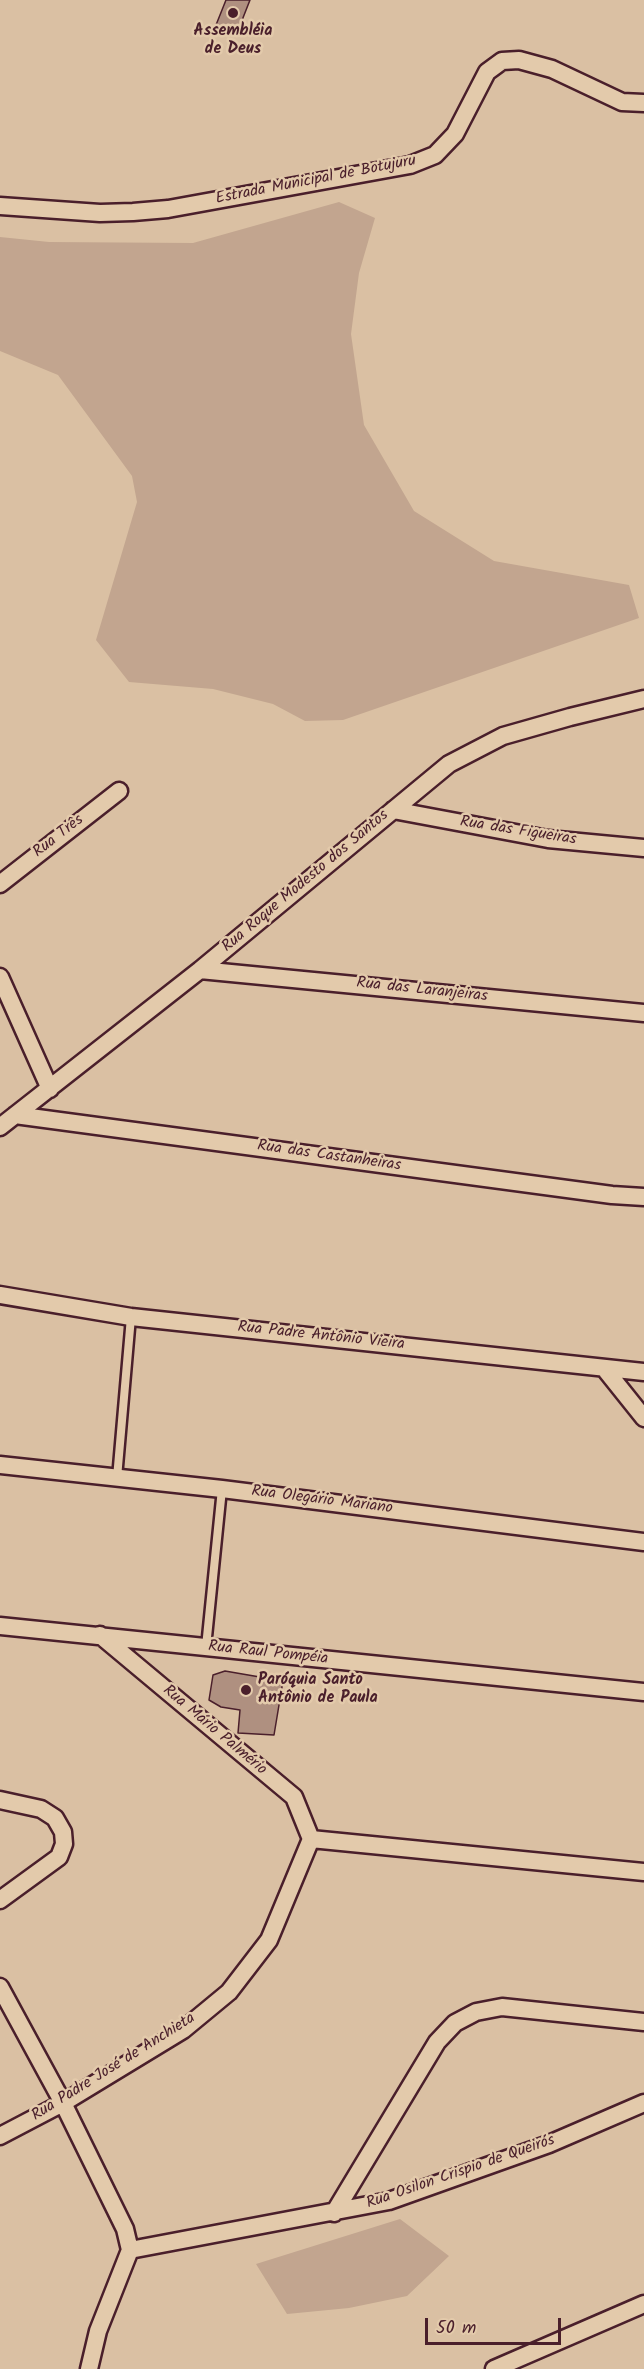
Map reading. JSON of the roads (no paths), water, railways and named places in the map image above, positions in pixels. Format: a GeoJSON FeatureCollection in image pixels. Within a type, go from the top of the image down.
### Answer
{"type":"FeatureCollection","features":[{"type":"Feature","properties":{"kind":"street","name":"Estrada Municipal de Botujuru"},"geometry":{"type":"LineString","coordinates":[[0,206],[100,213],[133,212],[189,205],[410,165],[435,155],[455,134],[487,72],[502,61],[519,60],[552,69],[622,102],[644,103]]}},
{"type":"Feature","properties":{"kind":"street","name":"Rua Roque Modesto dos Santos"},"geometry":{"type":"LineString","coordinates":[[0,1127],[200,970],[449,764],[503,736],[644,699]]}},
{"type":"Feature","properties":{"kind":"street","name":"Rua Três"},"geometry":{"type":"LineString","coordinates":[[0,884],[119,791]]}},
{"type":"Feature","properties":{"kind":"street","name":"Rua das Figueiras"},"geometry":{"type":"LineString","coordinates":[[393,810],[548,839],[644,848]]}},
{"type":"Feature","properties":{"kind":"street","name":"Rua das Laranjeiras"},"geometry":{"type":"LineString","coordinates":[[200,970],[644,1013]]}},
{"type":"Feature","properties":{"kind":"street"},"geometry":{"type":"LineString","coordinates":[[0,977],[50,1089]]}},
{"type":"Feature","properties":{"kind":"street","name":"Rua das Castanheiras"},"geometry":{"type":"LineString","coordinates":[[15,1115],[612,1195],[644,1197]]}},
{"type":"Feature","properties":{"kind":"street","name":"Rua Padre Antônio Vieira"},"geometry":{"type":"LineString","coordinates":[[0,1295],[131,1317],[644,1372]]}},
{"type":"Feature","properties":{"kind":"street"},"geometry":{"type":"LineString","coordinates":[[604,1368],[644,1418]]}},
{"type":"Feature","properties":{"kind":"street","name":"Rua Olegário Mariano"},"geometry":{"type":"LineString","coordinates":[[0,1465],[222,1489],[644,1542]]}},
{"type":"Feature","properties":{"kind":"street","name":"Rua Raul Pompéia"},"geometry":{"type":"LineString","coordinates":[[0,1626],[644,1692]]}},
{"type":"Feature","properties":{"kind":"street","name":"Rua Mário Palmério"},"geometry":{"type":"LineString","coordinates":[[100,1635],[294,1797],[311,1839]]}},
{"type":"Feature","properties":{"kind":"street"},"geometry":{"type":"LineString","coordinates":[[0,1800],[41,1809],[55,1818],[63,1832],[64,1845],[59,1857],[0,1900]]}},
{"type":"Feature","properties":{"kind":"street"},"geometry":{"type":"LineString","coordinates":[[311,1839],[644,1872]]}},
{"type":"Feature","properties":{"kind":"street","name":"Rua Padre José de Anchieta"},"geometry":{"type":"LineString","coordinates":[[0,2136],[63,2103],[183,2030],[229,1992],[268,1940],[311,1839]]}},
{"type":"Feature","properties":{"kind":"street"},"geometry":{"type":"LineString","coordinates":[[0,1987],[63,2103],[125,2229],[130,2250],[98,2331],[88,2369]]}},
{"type":"Feature","properties":{"kind":"street"},"geometry":{"type":"LineString","coordinates":[[334,2213],[437,2042],[455,2023],[476,2012],[502,2007],[644,2022]]}},
{"type":"Feature","properties":{"kind":"street","name":"Rua Osilon Crispio de Queirós"},"geometry":{"type":"LineString","coordinates":[[130,2250],[389,2201],[549,2144],[644,2103]]}},
{"type":"Feature","properties":{"kind":"street"},"geometry":{"type":"LineString","coordinates":[[494,2369],[644,2304]]}},
{"type":"Feature","properties":{"kind":"lane"},"geometry":{"type":"LineString","coordinates":[[117,1478],[131,1317]]}},
{"type":"Feature","properties":{"kind":"lane"},"geometry":{"type":"LineString","coordinates":[[206,1647],[222,1489]]}},
{"type":"Feature","properties":{"kind":"place","name":"Assembléia de Deus"},"geometry":{"type":"Point","coordinates":[233,13]}},
{"type":"Feature","properties":{"kind":"place","name":"Paróquia Santo Antônio de Paula"},"geometry":{"type":"Point","coordinates":[246,1690]}}]}
